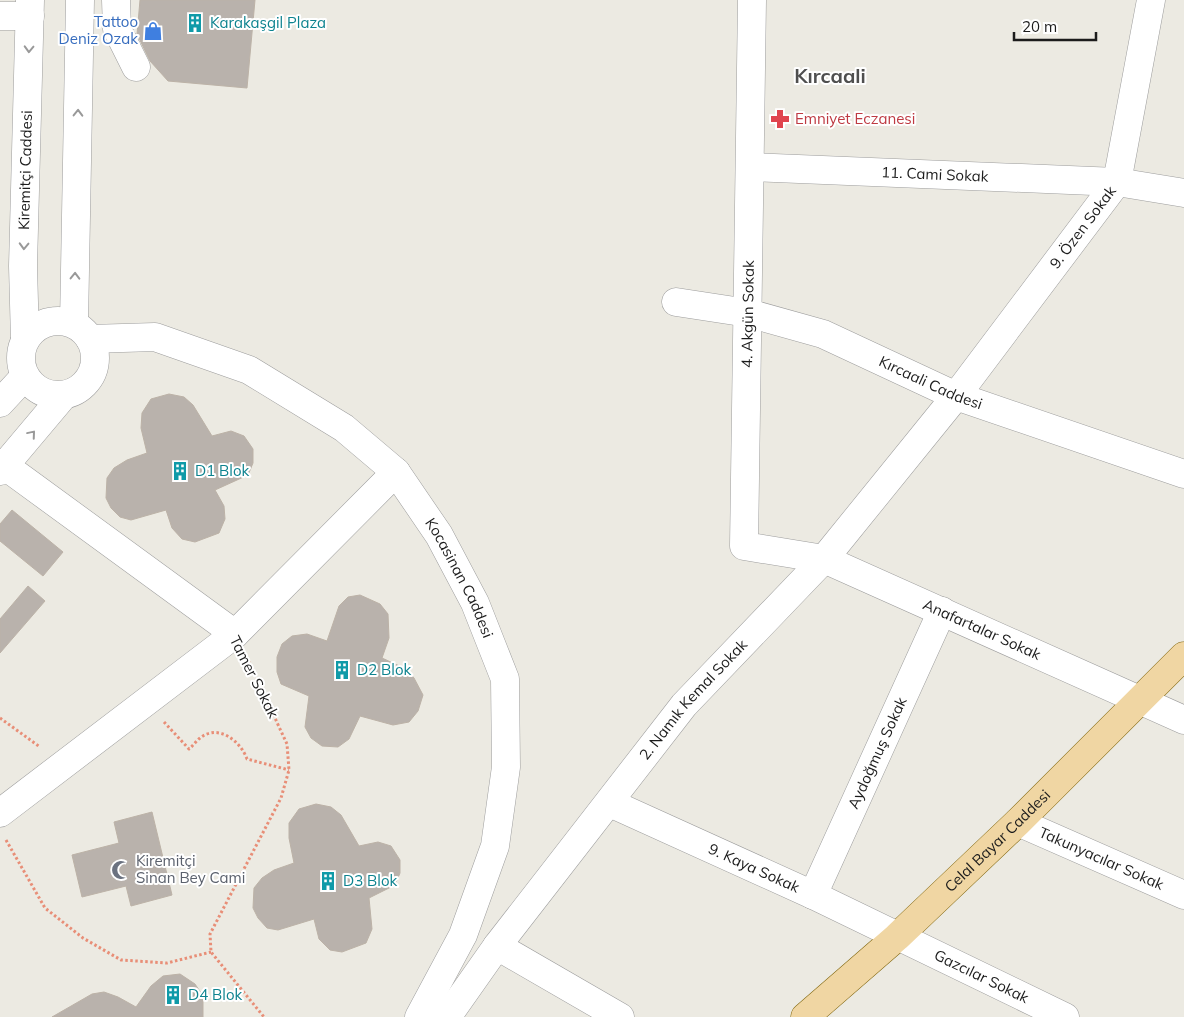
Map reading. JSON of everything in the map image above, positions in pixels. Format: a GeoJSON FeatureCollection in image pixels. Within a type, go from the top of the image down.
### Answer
{"type":"FeatureCollection","features":[{"type":"Feature","properties":{"kind":"main road","name":"Celal Bayar Caddesi"},"geometry":{"type":"LineString","coordinates":[[805,1017],[897,937],[1018,822],[1184,656]]}},
{"type":"Feature","properties":{"kind":"street"},"geometry":{"type":"LineString","coordinates":[[80,0],[82,331],[94,350],[95,362],[92,374],[85,384],[75,391],[64,395],[52,395],[41,392],[24,376],[21,352],[25,340],[42,324],[58,321],[82,331]]}},
{"type":"Feature","properties":{"kind":"street"},"geometry":{"type":"LineString","coordinates":[[116,0],[118,29],[136,67]]}},
{"type":"Feature","properties":{"kind":"street","name":"4. Akgün Sokak"},"geometry":{"type":"LineString","coordinates":[[752,0],[744,546],[824,559]]}},
{"type":"Feature","properties":{"kind":"street","name":"9. Özen Sokak"},"geometry":{"type":"LineString","coordinates":[[956,396],[1117,182],[1151,0]]}},
{"type":"Feature","properties":{"kind":"street"},"geometry":{"type":"LineString","coordinates":[[0,16],[30,8]]}},
{"type":"Feature","properties":{"kind":"street","name":"Kiremitçi Caddesi"},"geometry":{"type":"LineString","coordinates":[[25,340],[23,266],[30,8]]}},
{"type":"Feature","properties":{"kind":"street","name":"11. Cami Sokak"},"geometry":{"type":"LineString","coordinates":[[751,167],[1117,182],[1184,193]]}},
{"type":"Feature","properties":{"kind":"street","name":"Kırcaali Caddesi"},"geometry":{"type":"LineString","coordinates":[[676,302],[748,313],[823,334],[956,396],[1184,474]]}},
{"type":"Feature","properties":{"kind":"street","name":"Kocasinan Caddesi"},"geometry":{"type":"LineString","coordinates":[[82,331],[155,337],[249,370],[344,428],[396,472],[439,535],[475,603],[505,678],[506,767],[495,846],[463,936],[419,1017]]}},
{"type":"Feature","properties":{"kind":"street"},"geometry":{"type":"LineString","coordinates":[[0,403],[24,376]]}},
{"type":"Feature","properties":{"kind":"street"},"geometry":{"type":"LineString","coordinates":[[2,469],[64,395]]}},
{"type":"Feature","properties":{"kind":"street","name":"2. Namık Kemal Sokak"},"geometry":{"type":"LineString","coordinates":[[447,1017],[497,946],[610,803],[684,705],[824,559],[956,396]]}},
{"type":"Feature","properties":{"kind":"street","name":"Tamer Sokak"},"geometry":{"type":"LineString","coordinates":[[2,469],[235,634]]}},
{"type":"Feature","properties":{"kind":"street"},"geometry":{"type":"LineString","coordinates":[[0,813],[235,634],[396,472]]}},
{"type":"Feature","properties":{"kind":"street","name":"Anafartalar Sokak"},"geometry":{"type":"LineString","coordinates":[[824,559],[1184,720]]}},
{"type":"Feature","properties":{"kind":"street","name":"Aydoğmuş Sokak"},"geometry":{"type":"LineString","coordinates":[[813,895],[942,611]]}},
{"type":"Feature","properties":{"kind":"street","name":"9. Kaya Sokak"},"geometry":{"type":"LineString","coordinates":[[610,803],[813,895],[897,937]]}},
{"type":"Feature","properties":{"kind":"street","name":"Takunyacılar Sokak"},"geometry":{"type":"LineString","coordinates":[[1018,822],[1184,896]]}},
{"type":"Feature","properties":{"kind":"street","name":"Gazcılar Sokak"},"geometry":{"type":"LineString","coordinates":[[897,937],[1065,1017]]}},
{"type":"Feature","properties":{"kind":"street"},"geometry":{"type":"LineString","coordinates":[[497,946],[620,1017]]}},
{"type":"Feature","properties":{"kind":"path","name":"Tamer Sokak"},"geometry":{"type":"LineString","coordinates":[[211,952],[210,934],[281,798],[289,770],[287,744],[235,634]]}},
{"type":"Feature","properties":{"kind":"path"},"geometry":{"type":"LineString","coordinates":[[146,702],[190,749],[202,736],[216,733],[232,737],[242,746],[247,758],[289,770]]}},
{"type":"Feature","properties":{"kind":"path"},"geometry":{"type":"LineString","coordinates":[[0,718],[63,765]]}},
{"type":"Feature","properties":{"kind":"path"},"geometry":{"type":"LineString","coordinates":[[5,839],[45,908],[83,938],[121,960],[167,963],[211,952],[264,1017]]}},
{"type":"Feature","properties":{"kind":"building","name":"Karakaşgil Plaza"},"geometry":{"type":"Polygon","coordinates":[[[140,0],[255,0],[247,88],[168,81],[150,61],[137,34],[140,0]]]}},
{"type":"Feature","properties":{"kind":"building","name":"D1 Blok"},"geometry":{"type":"Polygon","coordinates":[[[169,394],[184,397],[193,405],[212,436],[231,431],[244,436],[253,449],[253,463],[248,475],[215,490],[224,506],[225,519],[219,533],[195,542],[182,539],[172,528],[166,510],[131,520],[120,517],[111,508],[106,498],[107,478],[114,468],[127,460],[147,453],[141,428],[142,413],[151,399],[169,394]]]}},
{"type":"Feature","properties":{"kind":"building"},"geometry":{"type":"Polygon","coordinates":[[[12,510],[63,552],[43,576],[0,541],[0,524],[12,510]]]}},
{"type":"Feature","properties":{"kind":"building"},"geometry":{"type":"Polygon","coordinates":[[[28,586],[45,601],[0,653],[0,619],[28,586]]]}},
{"type":"Feature","properties":{"kind":"building","name":"D2 Blok"},"geometry":{"type":"Polygon","coordinates":[[[360,595],[380,604],[388,614],[389,638],[382,658],[406,669],[414,678],[423,695],[418,711],[409,722],[393,725],[360,716],[349,739],[338,747],[322,746],[311,738],[305,727],[309,696],[281,684],[277,672],[277,657],[282,644],[292,636],[307,634],[327,641],[339,606],[348,597],[360,595]]]}},
{"type":"Feature","properties":{"kind":"building","name":"D3 Blok"},"geometry":{"type":"Polygon","coordinates":[[[316,804],[331,807],[341,815],[359,846],[378,842],[391,846],[400,860],[400,873],[395,885],[369,898],[372,929],[366,943],[342,952],[330,950],[319,939],[314,919],[278,930],[267,928],[258,918],[253,908],[254,888],[262,878],[274,870],[294,863],[289,838],[289,823],[299,809],[316,804]]]}},
{"type":"Feature","properties":{"kind":"building","name":"Kiremitçi Sinan Bey Cami"},"geometry":{"type":"Polygon","coordinates":[[[152,812],[172,895],[131,906],[126,886],[82,897],[72,855],[119,843],[114,822],[152,812]]]}},
{"type":"Feature","properties":{"kind":"building","name":"D4 Blok"},"geometry":{"type":"Polygon","coordinates":[[[180,974],[195,984],[203,996],[203,1017],[52,1017],[92,994],[104,992],[136,1007],[151,986],[163,976],[180,974]]]}},
{"type":"Feature","properties":{"kind":"place","name":"Karakaşgil Plaza"},"geometry":{"type":"Point","coordinates":[195,23]}},
{"type":"Feature","properties":{"kind":"place","name":"Tattoo Deniz Ozak"},"geometry":{"type":"Point","coordinates":[153,31]}},
{"type":"Feature","properties":{"kind":"place","name":"Emniyet Eczanesi"},"geometry":{"type":"Point","coordinates":[780,119]}},
{"type":"Feature","properties":{"kind":"place","name":"D1 Blok"},"geometry":{"type":"Point","coordinates":[180,471]}},
{"type":"Feature","properties":{"kind":"place","name":"D2 Blok"},"geometry":{"type":"Point","coordinates":[342,670]}},
{"type":"Feature","properties":{"kind":"place","name":"Kiremitçi Sinan Bey Cami"},"geometry":{"type":"Point","coordinates":[121,870]}},
{"type":"Feature","properties":{"kind":"place","name":"D3 Blok"},"geometry":{"type":"Point","coordinates":[328,881]}},
{"type":"Feature","properties":{"kind":"place","name":"D4 Blok"},"geometry":{"type":"Point","coordinates":[173,995]}},
{"type":"Feature","properties":{"kind":"district","name":"Kırcaali"},"geometry":{"type":"Point","coordinates":[830,76]}}]}
